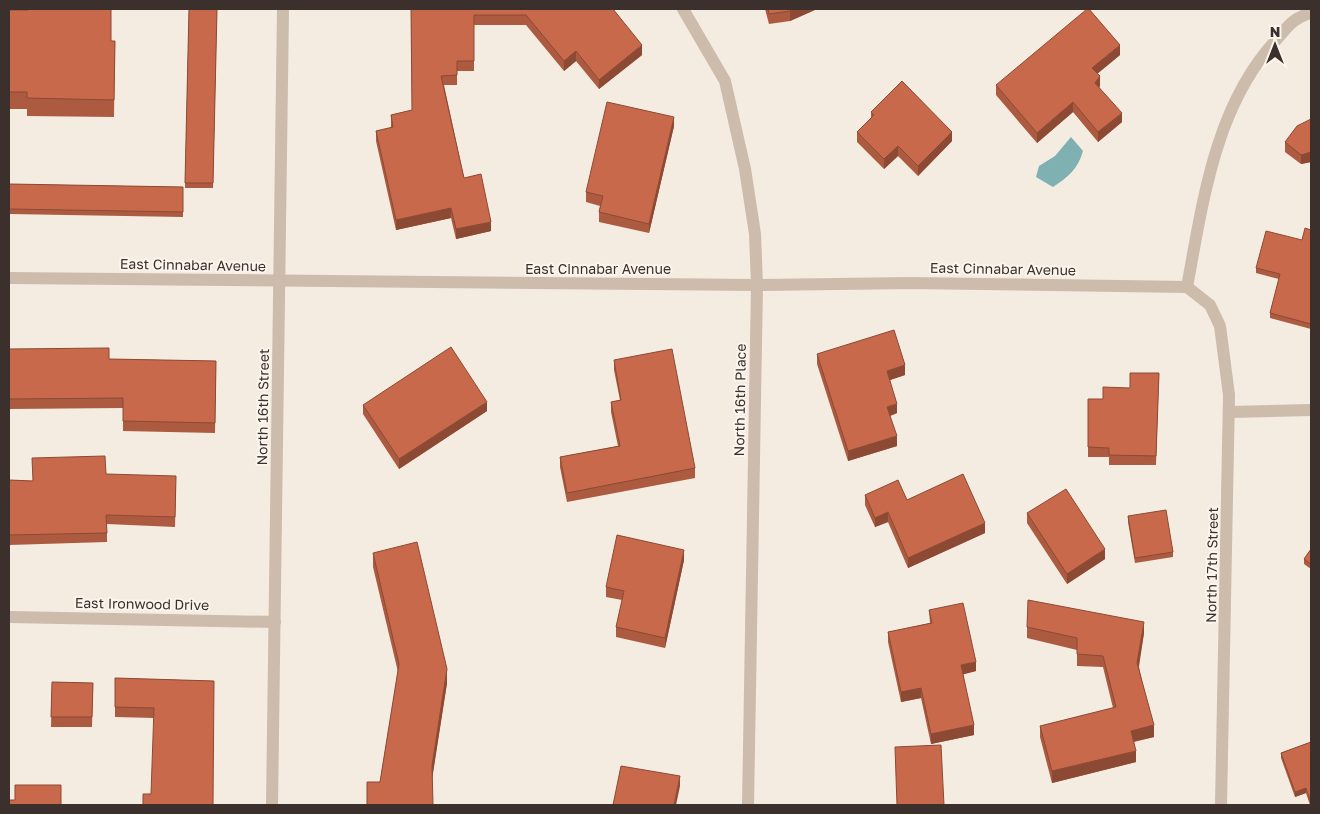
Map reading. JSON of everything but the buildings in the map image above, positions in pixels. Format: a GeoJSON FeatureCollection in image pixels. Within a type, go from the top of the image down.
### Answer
{"type":"FeatureCollection","features":[{"type":"Feature","properties":{"kind":"street","name":"North 16th Street"},"geometry":{"type":"LineString","coordinates":[[272,805],[283,9]]}},
{"type":"Feature","properties":{"kind":"street","name":"North 16th Place"},"geometry":{"type":"LineString","coordinates":[[683,9],[725,81],[745,169],[755,234],[757,285],[748,805]]}},
{"type":"Feature","properties":{"kind":"street"},"geometry":{"type":"LineString","coordinates":[[1187,287],[1219,139],[1233,105],[1256,61],[1297,17],[1311,13]]}},
{"type":"Feature","properties":{"kind":"street","name":"East Cinnabar Avenue"},"geometry":{"type":"LineString","coordinates":[[9,278],[757,285],[911,283],[1187,287]]}},
{"type":"Feature","properties":{"kind":"street","name":"North 17th Street"},"geometry":{"type":"LineString","coordinates":[[1187,287],[1210,305],[1220,326],[1230,412],[1221,805]]}},
{"type":"Feature","properties":{"kind":"street"},"geometry":{"type":"LineString","coordinates":[[1230,412],[1311,410]]}},
{"type":"Feature","properties":{"kind":"street","name":"East Ironwood Drive"},"geometry":{"type":"LineString","coordinates":[[9,617],[275,622]]}},
{"type":"Feature","properties":{"kind":"water"},"geometry":{"type":"Polygon","coordinates":[[[1071,137],[1083,151],[1072,172],[1053,187],[1036,177],[1039,166],[1055,156],[1071,137]]]}}]}
